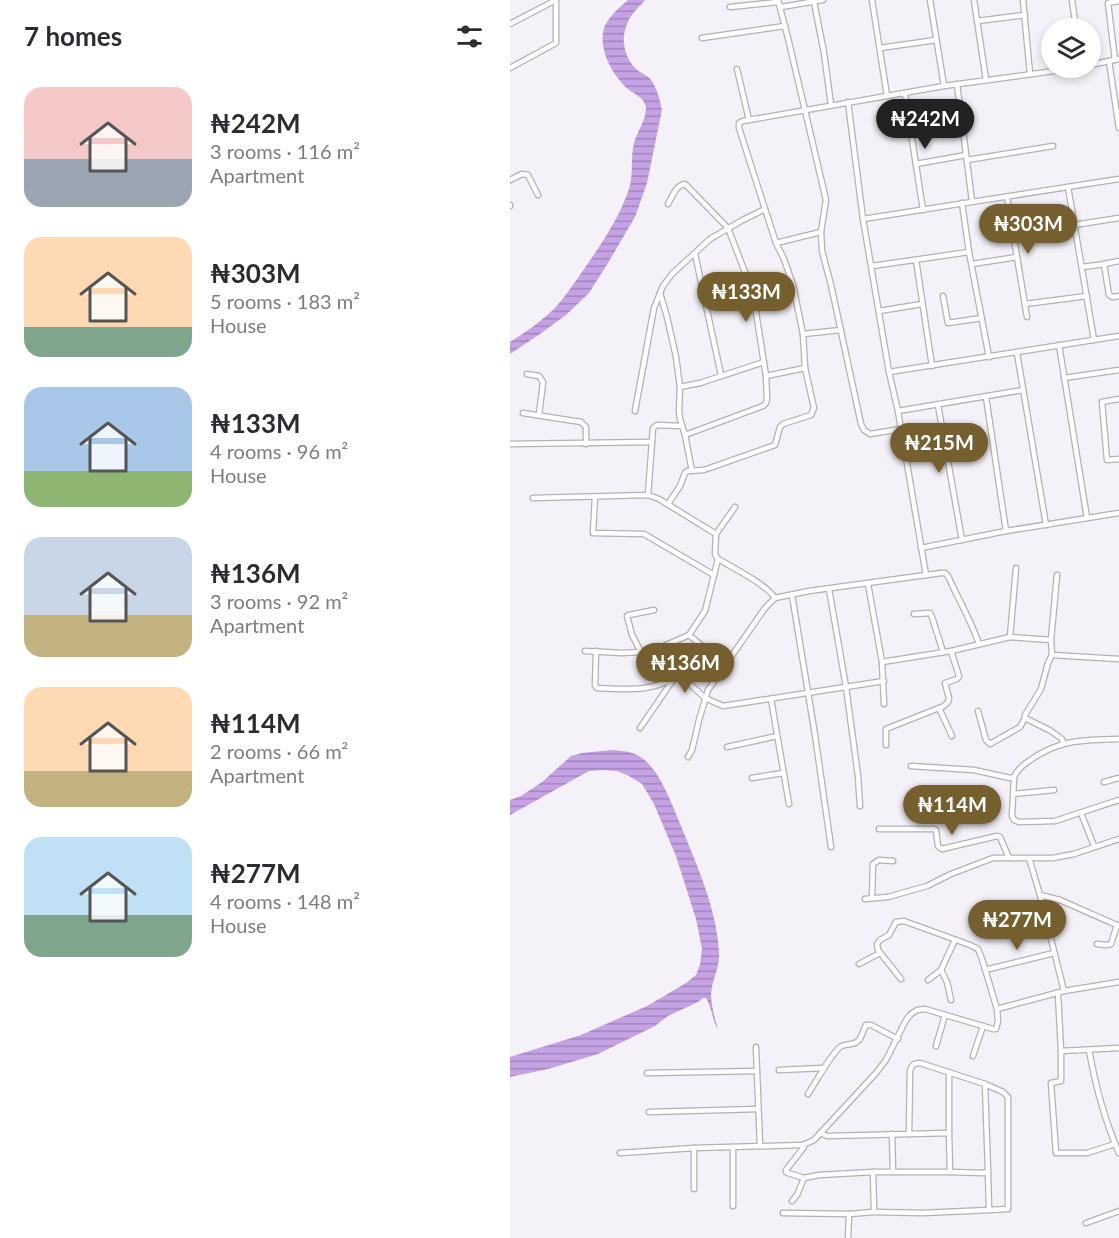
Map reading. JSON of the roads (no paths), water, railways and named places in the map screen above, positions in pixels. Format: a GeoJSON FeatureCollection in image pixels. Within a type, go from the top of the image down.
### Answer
{"type":"FeatureCollection","features":[{"type":"Feature","properties":{"kind":"street"},"geometry":{"type":"LineString","coordinates":[[510,24],[556,0],[556,43],[510,68]]}},
{"type":"Feature","properties":{"kind":"street"},"geometry":{"type":"LineString","coordinates":[[730,7],[823,0]]}},
{"type":"Feature","properties":{"kind":"street"},"geometry":{"type":"LineString","coordinates":[[872,0],[887,96]]}},
{"type":"Feature","properties":{"kind":"street"},"geometry":{"type":"LineString","coordinates":[[930,0],[944,86]]}},
{"type":"Feature","properties":{"kind":"street"},"geometry":{"type":"LineString","coordinates":[[974,0],[986,80]]}},
{"type":"Feature","properties":{"kind":"street"},"geometry":{"type":"LineString","coordinates":[[1023,0],[1030,74]]}},
{"type":"Feature","properties":{"kind":"street"},"geometry":{"type":"LineString","coordinates":[[1072,0],[1075,18]]}},
{"type":"Feature","properties":{"kind":"street"},"geometry":{"type":"LineString","coordinates":[[1119,1],[1108,1],[1119,128]]}},
{"type":"Feature","properties":{"kind":"street"},"geometry":{"type":"LineString","coordinates":[[814,2],[831,105]]}},
{"type":"Feature","properties":{"kind":"street"},"geometry":{"type":"LineString","coordinates":[[779,3],[826,200],[821,232],[822,250],[861,424],[870,434],[901,429]]}},
{"type":"Feature","properties":{"kind":"street"},"geometry":{"type":"LineString","coordinates":[[977,21],[1025,15]]}},
{"type":"Feature","properties":{"kind":"street"},"geometry":{"type":"LineString","coordinates":[[702,38],[785,26]]}},
{"type":"Feature","properties":{"kind":"street"},"geometry":{"type":"LineString","coordinates":[[1111,33],[1119,31]]}},
{"type":"Feature","properties":{"kind":"street"},"geometry":{"type":"LineString","coordinates":[[880,48],[936,40]]}},
{"type":"Feature","properties":{"kind":"street"},"geometry":{"type":"LineString","coordinates":[[736,69],[749,120]]}},
{"type":"Feature","properties":{"kind":"street"},"geometry":{"type":"LineString","coordinates":[[668,504],[680,486],[685,473],[704,470],[775,445],[783,424],[811,415],[814,408],[805,368],[803,334],[793,285],[776,243],[739,123],[805,109],[1041,73]]}},
{"type":"Feature","properties":{"kind":"street"},"geometry":{"type":"LineString","coordinates":[[957,84],[972,201]]}},
{"type":"Feature","properties":{"kind":"street"},"geometry":{"type":"LineString","coordinates":[[904,94],[923,210]]}},
{"type":"Feature","properties":{"kind":"street"},"geometry":{"type":"LineString","coordinates":[[848,102],[863,219],[926,575]]}},
{"type":"Feature","properties":{"kind":"street"},"geometry":{"type":"LineString","coordinates":[[916,164],[1053,146]]}},
{"type":"Feature","properties":{"kind":"street"},"geometry":{"type":"LineString","coordinates":[[510,180],[522,174],[528,175],[538,195]]}},
{"type":"Feature","properties":{"kind":"street"},"geometry":{"type":"LineString","coordinates":[[863,219],[1119,179]]}},
{"type":"Feature","properties":{"kind":"street"},"geometry":{"type":"LineString","coordinates":[[668,204],[678,187],[685,184],[728,228],[753,293],[766,376],[767,399],[763,406],[685,435]]}},
{"type":"Feature","properties":{"kind":"street"},"geometry":{"type":"LineString","coordinates":[[1068,188],[1094,340]]}},
{"type":"Feature","properties":{"kind":"street"},"geometry":{"type":"LineString","coordinates":[[1007,197],[1027,317]]}},
{"type":"Feature","properties":{"kind":"street"},"geometry":{"type":"LineString","coordinates":[[962,203],[989,357]]}},
{"type":"Feature","properties":{"kind":"street"},"geometry":{"type":"LineString","coordinates":[[635,411],[654,308],[663,286],[672,274],[710,239],[765,209]]}},
{"type":"Feature","properties":{"kind":"street"},"geometry":{"type":"LineString","coordinates":[[1074,225],[1119,218]]}},
{"type":"Feature","properties":{"kind":"street"},"geometry":{"type":"LineString","coordinates":[[776,243],[821,232]]}},
{"type":"Feature","properties":{"kind":"street"},"geometry":{"type":"LineString","coordinates":[[872,266],[969,252]]}},
{"type":"Feature","properties":{"kind":"street"},"geometry":{"type":"LineString","coordinates":[[694,254],[721,375]]}},
{"type":"Feature","properties":{"kind":"street"},"geometry":{"type":"LineString","coordinates":[[972,264],[1017,257]]}},
{"type":"Feature","properties":{"kind":"street"},"geometry":{"type":"LineString","coordinates":[[916,260],[932,366]]}},
{"type":"Feature","properties":{"kind":"street"},"geometry":{"type":"LineString","coordinates":[[1082,267],[1119,261]]}},
{"type":"Feature","properties":{"kind":"street"},"geometry":{"type":"LineString","coordinates":[[1108,263],[1104,264],[1109,295],[1119,296]]}},
{"type":"Feature","properties":{"kind":"street"},"geometry":{"type":"LineString","coordinates":[[753,293],[793,285]]}},
{"type":"Feature","properties":{"kind":"street"},"geometry":{"type":"LineString","coordinates":[[660,293],[674,347],[680,387],[679,411],[692,471]]}},
{"type":"Feature","properties":{"kind":"street"},"geometry":{"type":"LineString","coordinates":[[943,296],[948,323],[981,318]]}},
{"type":"Feature","properties":{"kind":"street"},"geometry":{"type":"LineString","coordinates":[[1025,304],[1087,296]]}},
{"type":"Feature","properties":{"kind":"street"},"geometry":{"type":"LineString","coordinates":[[879,311],[922,304]]}},
{"type":"Feature","properties":{"kind":"street"},"geometry":{"type":"LineString","coordinates":[[803,334],[841,330]]}},
{"type":"Feature","properties":{"kind":"street"},"geometry":{"type":"LineString","coordinates":[[889,372],[1119,336]]}},
{"type":"Feature","properties":{"kind":"street"},"geometry":{"type":"LineString","coordinates":[[1059,345],[1087,518]]}},
{"type":"Feature","properties":{"kind":"street"},"geometry":{"type":"LineString","coordinates":[[1017,353],[1046,525]]}},
{"type":"Feature","properties":{"kind":"street"},"geometry":{"type":"LineString","coordinates":[[680,387],[700,383],[764,362]]}},
{"type":"Feature","properties":{"kind":"street"},"geometry":{"type":"LineString","coordinates":[[766,376],[805,368]]}},
{"type":"Feature","properties":{"kind":"street"},"geometry":{"type":"LineString","coordinates":[[1064,378],[1119,370]]}},
{"type":"Feature","properties":{"kind":"street"},"geometry":{"type":"LineString","coordinates":[[527,374],[539,376],[543,382],[539,415]]}},
{"type":"Feature","properties":{"kind":"street"},"geometry":{"type":"LineString","coordinates":[[898,411],[1023,390]]}},
{"type":"Feature","properties":{"kind":"street"},"geometry":{"type":"LineString","coordinates":[[986,397],[1006,531]]}},
{"type":"Feature","properties":{"kind":"street"},"geometry":{"type":"LineString","coordinates":[[1119,399],[1102,402],[1107,460],[1119,459]]}},
{"type":"Feature","properties":{"kind":"street"},"geometry":{"type":"LineString","coordinates":[[938,405],[962,540]]}},
{"type":"Feature","properties":{"kind":"street"},"geometry":{"type":"LineString","coordinates":[[523,412],[581,422],[586,427],[586,444]]}},
{"type":"Feature","properties":{"kind":"street"},"geometry":{"type":"LineString","coordinates":[[648,495],[653,428],[657,425],[682,426]]}},
{"type":"Feature","properties":{"kind":"street"},"geometry":{"type":"LineString","coordinates":[[510,444],[652,442]]}},
{"type":"Feature","properties":{"kind":"street"},"geometry":{"type":"LineString","coordinates":[[533,498],[648,495],[668,504],[716,534]]}},
{"type":"Feature","properties":{"kind":"street"},"geometry":{"type":"LineString","coordinates":[[595,497],[593,533],[644,534],[714,575]]}},
{"type":"Feature","properties":{"kind":"street"},"geometry":{"type":"LineString","coordinates":[[735,507],[716,534],[715,554],[718,559],[770,591],[775,598]]}},
{"type":"Feature","properties":{"kind":"street"},"geometry":{"type":"LineString","coordinates":[[921,548],[1006,531],[1119,513]]}},
{"type":"Feature","properties":{"kind":"street"},"geometry":{"type":"LineString","coordinates":[[585,651],[641,652],[657,649],[689,635],[705,611],[718,559]]}},
{"type":"Feature","properties":{"kind":"street"},"geometry":{"type":"LineString","coordinates":[[1010,637],[1016,568]]}},
{"type":"Feature","properties":{"kind":"street"},"geometry":{"type":"LineString","coordinates":[[688,757],[693,750],[708,690],[765,608],[775,598],[945,573],[974,628],[979,644]]}},
{"type":"Feature","properties":{"kind":"street"},"geometry":{"type":"LineString","coordinates":[[978,711],[986,740],[990,744],[1020,727],[1025,718],[1024,715],[1041,689],[1052,655],[1051,640],[1057,575]]}},
{"type":"Feature","properties":{"kind":"street"},"geometry":{"type":"LineString","coordinates":[[868,584],[882,662],[884,704]]}},
{"type":"Feature","properties":{"kind":"street"},"geometry":{"type":"LineString","coordinates":[[829,589],[846,687],[860,806]]}},
{"type":"Feature","properties":{"kind":"street"},"geometry":{"type":"LineString","coordinates":[[792,595],[831,847]]}},
{"type":"Feature","properties":{"kind":"street"},"geometry":{"type":"LineString","coordinates":[[641,652],[632,635],[627,616],[654,610]]}},
{"type":"Feature","properties":{"kind":"street"},"geometry":{"type":"LineString","coordinates":[[914,614],[930,613],[943,652]]}},
{"type":"Feature","properties":{"kind":"street"},"geometry":{"type":"LineString","coordinates":[[689,635],[725,665]]}},
{"type":"Feature","properties":{"kind":"street"},"geometry":{"type":"LineString","coordinates":[[882,662],[951,651],[1010,637],[1051,640]]}},
{"type":"Feature","properties":{"kind":"street"},"geometry":{"type":"LineString","coordinates":[[657,649],[705,698],[723,706],[884,681]]}},
{"type":"Feature","properties":{"kind":"street"},"geometry":{"type":"LineString","coordinates":[[596,651],[595,685],[597,688],[645,689],[674,679]]}},
{"type":"Feature","properties":{"kind":"street"},"geometry":{"type":"LineString","coordinates":[[886,745],[886,729],[939,708],[948,702],[945,683],[959,676],[951,651]]}},
{"type":"Feature","properties":{"kind":"street"},"geometry":{"type":"LineString","coordinates":[[1052,655],[1119,659]]}},
{"type":"Feature","properties":{"kind":"street"},"geometry":{"type":"LineString","coordinates":[[640,728],[679,674]]}},
{"type":"Feature","properties":{"kind":"street"},"geometry":{"type":"LineString","coordinates":[[771,699],[789,804]]}},
{"type":"Feature","properties":{"kind":"street"},"geometry":{"type":"LineString","coordinates":[[939,708],[952,736]]}},
{"type":"Feature","properties":{"kind":"street"},"geometry":{"type":"LineString","coordinates":[[1025,718],[1056,733],[1063,743]]}},
{"type":"Feature","properties":{"kind":"street"},"geometry":{"type":"LineString","coordinates":[[727,747],[777,736]]}},
{"type":"Feature","properties":{"kind":"street"},"geometry":{"type":"LineString","coordinates":[[1119,739],[1063,743],[1041,752],[1022,765],[1014,777],[1012,816],[1019,822],[1055,821],[1119,800]]}},
{"type":"Feature","properties":{"kind":"street"},"geometry":{"type":"LineString","coordinates":[[911,766],[974,770],[1014,777]]}},
{"type":"Feature","properties":{"kind":"street"},"geometry":{"type":"LineString","coordinates":[[752,778],[783,772]]}},
{"type":"Feature","properties":{"kind":"street"},"geometry":{"type":"LineString","coordinates":[[1104,782],[1119,778]]}},
{"type":"Feature","properties":{"kind":"street"},"geometry":{"type":"LineString","coordinates":[[1014,794],[1054,790]]}},
{"type":"Feature","properties":{"kind":"street"},"geometry":{"type":"LineString","coordinates":[[1081,813],[1094,846]]}},
{"type":"Feature","properties":{"kind":"street"},"geometry":{"type":"LineString","coordinates":[[879,829],[934,829],[938,846],[942,849],[997,836],[1000,837],[1009,858]]}},
{"type":"Feature","properties":{"kind":"street"},"geometry":{"type":"LineString","coordinates":[[865,899],[888,897],[927,886],[993,858],[1053,858],[1074,854],[1119,839]]}},
{"type":"Feature","properties":{"kind":"street"},"geometry":{"type":"LineString","coordinates":[[1029,858],[1065,992]]}},
{"type":"Feature","properties":{"kind":"street"},"geometry":{"type":"LineString","coordinates":[[872,898],[873,864],[879,860],[893,861]]}},
{"type":"Feature","properties":{"kind":"street"},"geometry":{"type":"LineString","coordinates":[[1040,895],[1060,900],[1118,926],[1111,944],[1097,944]]}},
{"type":"Feature","properties":{"kind":"street"},"geometry":{"type":"LineString","coordinates":[[980,919],[999,925],[1045,914]]}},
{"type":"Feature","properties":{"kind":"street"},"geometry":{"type":"LineString","coordinates":[[620,1153],[803,1145],[814,1140],[876,1073],[898,1039],[906,1020],[916,1010],[925,1009],[996,1029],[997,1009],[985,970],[978,950],[970,945],[900,920],[896,922],[889,935],[877,944],[878,950],[901,979]]}},
{"type":"Feature","properties":{"kind":"street"},"geometry":{"type":"LineString","coordinates":[[928,980],[941,969],[955,940]]}},
{"type":"Feature","properties":{"kind":"street"},"geometry":{"type":"LineString","coordinates":[[859,964],[880,952]]}},
{"type":"Feature","properties":{"kind":"street"},"geometry":{"type":"LineString","coordinates":[[985,970],[1054,953]]}},
{"type":"Feature","properties":{"kind":"street"},"geometry":{"type":"LineString","coordinates":[[941,969],[951,1000]]}},
{"type":"Feature","properties":{"kind":"street"},"geometry":{"type":"LineString","coordinates":[[997,1009],[1058,993],[1119,982]]}},
{"type":"Feature","properties":{"kind":"street"},"geometry":{"type":"LineString","coordinates":[[1058,993],[1060,1081],[1052,1083],[1056,1153],[1087,1153],[1115,1144]]}},
{"type":"Feature","properties":{"kind":"street"},"geometry":{"type":"LineString","coordinates":[[936,1046],[945,1015]]}},
{"type":"Feature","properties":{"kind":"street"},"geometry":{"type":"LineString","coordinates":[[808,1094],[824,1068],[842,1046],[859,1040],[866,1025],[871,1025],[898,1039]]}},
{"type":"Feature","properties":{"kind":"street"},"geometry":{"type":"LineString","coordinates":[[973,1056],[982,1026]]}},
{"type":"Feature","properties":{"kind":"street"},"geometry":{"type":"LineString","coordinates":[[756,1047],[760,1146]]}},
{"type":"Feature","properties":{"kind":"street"},"geometry":{"type":"LineString","coordinates":[[1061,1051],[1119,1048]]}},
{"type":"Feature","properties":{"kind":"street"},"geometry":{"type":"LineString","coordinates":[[1089,1050],[1119,1153]]}},
{"type":"Feature","properties":{"kind":"street"},"geometry":{"type":"LineString","coordinates":[[783,1213],[850,1214],[1008,1209],[1008,1097],[1003,1092],[949,1072],[915,1063],[910,1070],[909,1134]]}},
{"type":"Feature","properties":{"kind":"street"},"geometry":{"type":"LineString","coordinates":[[779,1070],[824,1068]]}},
{"type":"Feature","properties":{"kind":"street"},"geometry":{"type":"LineString","coordinates":[[647,1073],[757,1071]]}},
{"type":"Feature","properties":{"kind":"street"},"geometry":{"type":"LineString","coordinates":[[949,1072],[950,1172]]}},
{"type":"Feature","properties":{"kind":"street"},"geometry":{"type":"LineString","coordinates":[[985,1084],[989,1210]]}},
{"type":"Feature","properties":{"kind":"street"},"geometry":{"type":"LineString","coordinates":[[648,1112],[758,1109]]}},
{"type":"Feature","properties":{"kind":"street"},"geometry":{"type":"LineString","coordinates":[[820,1133],[827,1136],[949,1133]]}},
{"type":"Feature","properties":{"kind":"street"},"geometry":{"type":"LineString","coordinates":[[892,1134],[894,1172]]}},
{"type":"Feature","properties":{"kind":"street"},"geometry":{"type":"LineString","coordinates":[[803,1145],[804,1147],[786,1172],[804,1178],[873,1172],[984,1173],[988,1171]]}},
{"type":"Feature","properties":{"kind":"street"},"geometry":{"type":"LineString","coordinates":[[733,1147],[733,1206]]}},
{"type":"Feature","properties":{"kind":"street"},"geometry":{"type":"LineString","coordinates":[[694,1148],[694,1189]]}},
{"type":"Feature","properties":{"kind":"street"},"geometry":{"type":"LineString","coordinates":[[873,1172],[873,1212]]}},
{"type":"Feature","properties":{"kind":"street"},"geometry":{"type":"LineString","coordinates":[[792,1201],[804,1178]]}},
{"type":"Feature","properties":{"kind":"street"},"geometry":{"type":"LineString","coordinates":[[1086,1223],[1119,1211]]}},
{"type":"Feature","properties":{"kind":"street"},"geometry":{"type":"LineString","coordinates":[[848,1238],[850,1214]]}}]}
